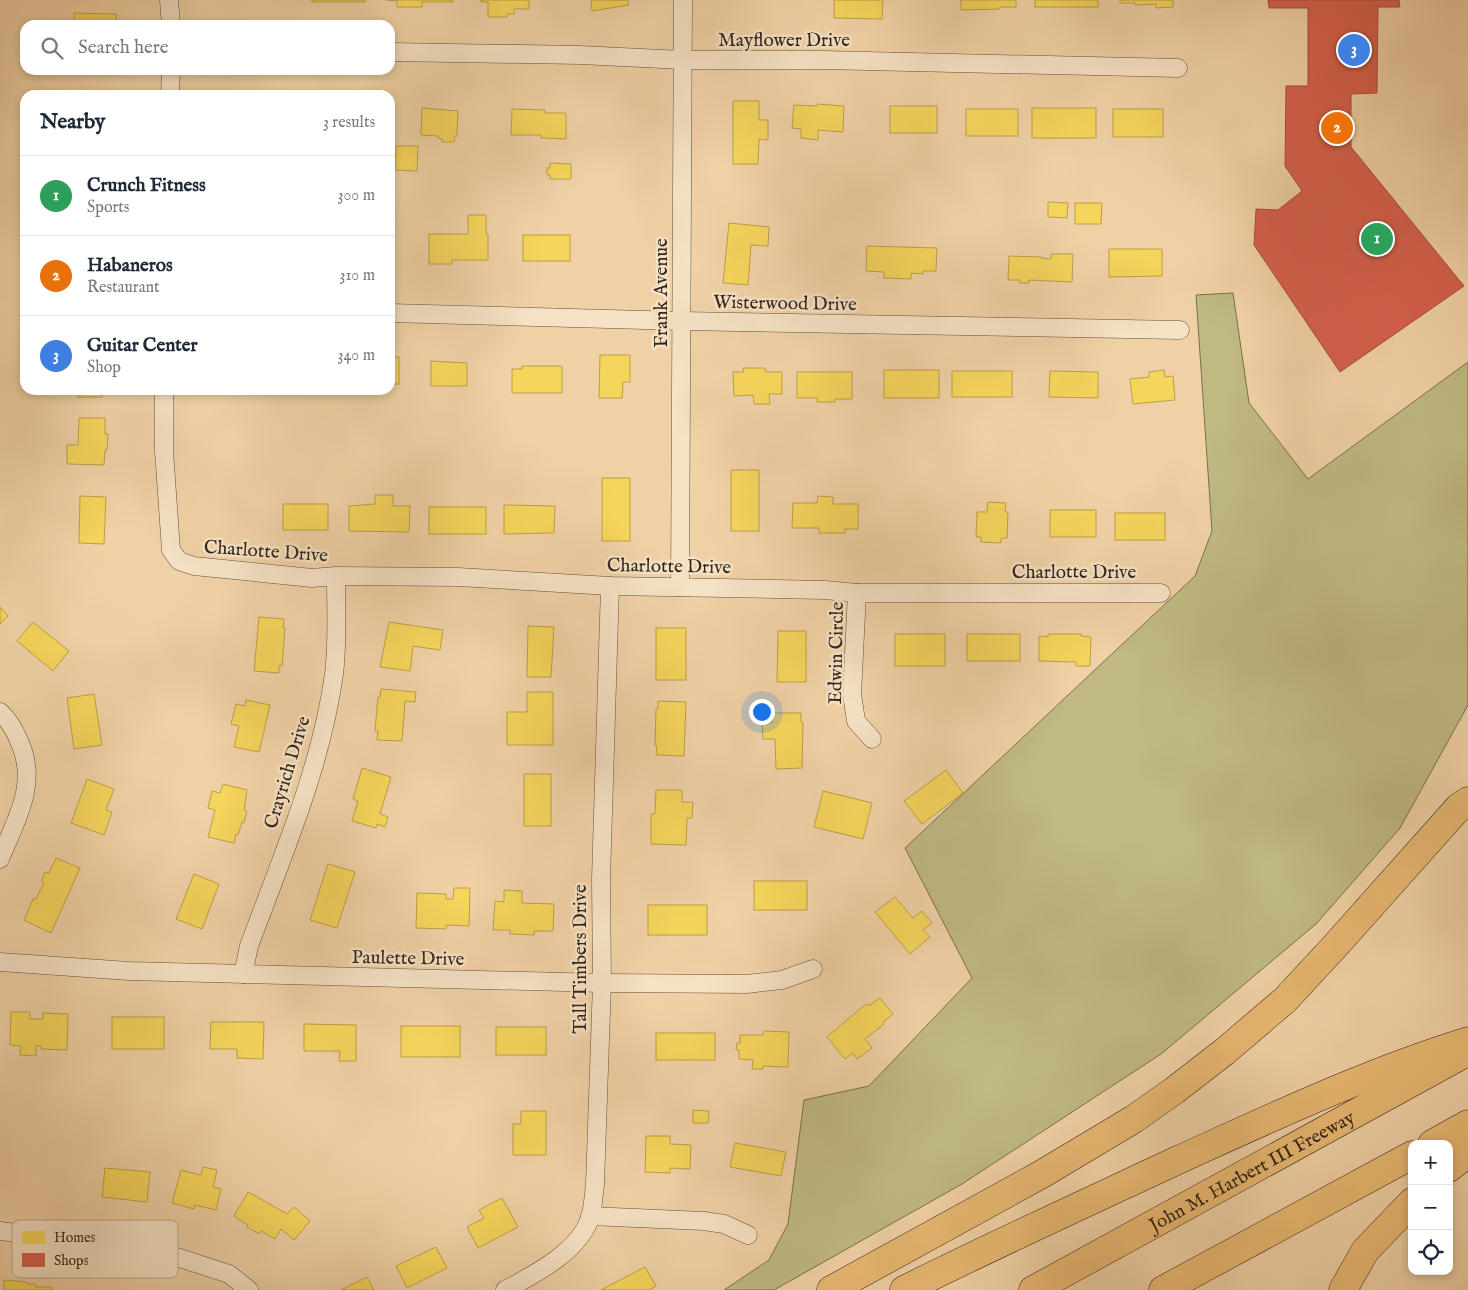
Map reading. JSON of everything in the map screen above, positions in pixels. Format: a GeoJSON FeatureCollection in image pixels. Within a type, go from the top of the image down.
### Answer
{"type":"FeatureCollection","features":[{"type":"Feature","properties":{"kind":"highway"},"geometry":{"type":"LineString","coordinates":[[831,1290],[1042,1174],[1134,1119],[1224,1052],[1285,1000],[1463,804],[1468,781]]}},
{"type":"Feature","properties":{"kind":"highway"},"geometry":{"type":"LineString","coordinates":[[904,1290],[982,1251],[1279,1114],[1421,1056],[1468,1041]]}},
{"type":"Feature","properties":{"kind":"highway","name":"John M. Harbert III Freeway"},"geometry":{"type":"LineString","coordinates":[[1033,1290],[1468,1052]]}},
{"type":"Feature","properties":{"kind":"highway"},"geometry":{"type":"LineString","coordinates":[[1439,1140],[1468,1124]]}},
{"type":"Feature","properties":{"kind":"highway"},"geometry":{"type":"LineString","coordinates":[[1453,1165],[1468,1153]]}},
{"type":"Feature","properties":{"kind":"highway"},"geometry":{"type":"LineString","coordinates":[[1163,1290],[1408,1157]]}},
{"type":"Feature","properties":{"kind":"highway"},"geometry":{"type":"LineString","coordinates":[[1343,1290],[1365,1251],[1408,1206]]}},
{"type":"Feature","properties":{"kind":"street"},"geometry":{"type":"LineString","coordinates":[[169,0],[171,20]]}},
{"type":"Feature","properties":{"kind":"street","name":"Frank Avenue"},"geometry":{"type":"LineString","coordinates":[[680,587],[683,0]]}},
{"type":"Feature","properties":{"kind":"street","name":"Mayflower Drive"},"geometry":{"type":"LineString","coordinates":[[395,52],[571,54],[683,60],[823,60],[1178,68]]}},
{"type":"Feature","properties":{"kind":"street"},"geometry":{"type":"LineString","coordinates":[[170,90],[171,75]]}},
{"type":"Feature","properties":{"kind":"street","name":"Wisterwood Drive"},"geometry":{"type":"LineString","coordinates":[[395,313],[681,321],[1180,330]]}},
{"type":"Feature","properties":{"kind":"street","name":"Charlotte Drive"},"geometry":{"type":"LineString","coordinates":[[164,395],[164,452],[171,550],[178,561],[194,566],[312,578],[336,576],[458,577],[610,586],[857,593],[1161,593]]}},
{"type":"Feature","properties":{"kind":"street","name":"Crayrich Drive"},"geometry":{"type":"LineString","coordinates":[[243,974],[249,946],[309,782],[324,724],[334,674],[337,633],[336,576]]}},
{"type":"Feature","properties":{"kind":"street","name":"Tall Timbers Drive"},"geometry":{"type":"LineString","coordinates":[[505,1290],[542,1270],[567,1250],[582,1232],[590,1216],[595,1184],[602,983],[601,879],[610,586]]}},
{"type":"Feature","properties":{"kind":"street","name":"Edwin Circle"},"geometry":{"type":"LineString","coordinates":[[857,593],[852,694],[856,721],[872,739]]}},
{"type":"Feature","properties":{"kind":"street"},"geometry":{"type":"LineString","coordinates":[[0,712],[16,733],[25,753],[28,774],[24,798],[0,859]]}},
{"type":"Feature","properties":{"kind":"street","name":"Paulette Drive"},"geometry":{"type":"LineString","coordinates":[[0,962],[129,971],[602,983],[747,984],[782,980],[813,969]]}},
{"type":"Feature","properties":{"kind":"street"},"geometry":{"type":"LineString","coordinates":[[590,1216],[704,1221],[724,1224],[748,1235]]}},
{"type":"Feature","properties":{"kind":"street"},"geometry":{"type":"LineString","coordinates":[[178,1258],[229,1274],[249,1290]]}},
{"type":"Feature","properties":{"kind":"shaded area"},"geometry":{"type":"Polygon","coordinates":[[[1233,293],[1249,403],[1308,479],[1468,362],[1468,705],[1400,828],[1316,924],[1161,1054],[962,1184],[774,1290],[724,1290],[769,1260],[788,1224],[804,1100],[869,1086],[972,978],[905,848],[1195,576],[1212,531],[1196,295],[1233,293]]]}},
{"type":"Feature","properties":{"kind":"building: Homes"},"geometry":{"type":"Polygon","coordinates":[[[312,0],[365,0],[365,2],[312,2],[312,0]]]}},
{"type":"Feature","properties":{"kind":"building: Homes"},"geometry":{"type":"Polygon","coordinates":[[[386,0],[453,0],[453,2],[422,2],[422,7],[397,7],[397,1],[386,0]]]}},
{"type":"Feature","properties":{"kind":"building: Homes"},"geometry":{"type":"Polygon","coordinates":[[[481,0],[529,0],[529,9],[514,9],[514,14],[507,14],[507,17],[488,17],[488,2],[481,2],[481,0]]]}},
{"type":"Feature","properties":{"kind":"building: Homes"},"geometry":{"type":"Polygon","coordinates":[[[591,0],[628,0],[629,5],[592,11],[591,0]]]}},
{"type":"Feature","properties":{"kind":"building: Homes"},"geometry":{"type":"Polygon","coordinates":[[[834,0],[883,0],[882,19],[834,18],[834,0]]]}},
{"type":"Feature","properties":{"kind":"building: Homes"},"geometry":{"type":"Polygon","coordinates":[[[961,0],[1016,0],[1016,7],[961,10],[961,0]]]}},
{"type":"Feature","properties":{"kind":"building: Homes"},"geometry":{"type":"Polygon","coordinates":[[[1035,0],[1098,0],[1098,7],[1035,7],[1035,0]]]}},
{"type":"Feature","properties":{"kind":"building: Homes"},"geometry":{"type":"Polygon","coordinates":[[[1120,0],[1173,0],[1173,7],[1156,8],[1156,4],[1135,5],[1135,3],[1120,3],[1120,0]]]}},
{"type":"Feature","properties":{"kind":"building: Homes"},"geometry":{"type":"Polygon","coordinates":[[[74,13],[116,14],[116,20],[74,20],[74,13]]]}},
{"type":"Feature","properties":{"kind":"building: Homes"},"geometry":{"type":"Polygon","coordinates":[[[733,101],[759,101],[759,120],[768,120],[768,140],[759,139],[758,164],[733,164],[733,101]]]}},
{"type":"Feature","properties":{"kind":"building: Homes"},"geometry":{"type":"Polygon","coordinates":[[[817,104],[844,106],[843,132],[818,130],[818,140],[801,138],[801,129],[792,128],[794,105],[817,106],[817,104]]]}},
{"type":"Feature","properties":{"kind":"building: Homes"},"geometry":{"type":"Polygon","coordinates":[[[890,106],[937,106],[937,133],[890,133],[890,106]]]}},
{"type":"Feature","properties":{"kind":"building: Homes"},"geometry":{"type":"Polygon","coordinates":[[[422,108],[458,111],[457,136],[455,136],[454,142],[442,142],[442,139],[438,138],[438,136],[421,135],[422,108]]]}},
{"type":"Feature","properties":{"kind":"building: Homes"},"geometry":{"type":"Polygon","coordinates":[[[1032,108],[1096,108],[1096,138],[1032,138],[1032,108]]]}},
{"type":"Feature","properties":{"kind":"building: Homes"},"geometry":{"type":"Polygon","coordinates":[[[512,109],[545,110],[545,113],[566,113],[566,139],[541,138],[541,135],[511,135],[512,109]]]}},
{"type":"Feature","properties":{"kind":"building: Homes"},"geometry":{"type":"Polygon","coordinates":[[[966,109],[1018,109],[1018,136],[966,136],[966,109]]]}},
{"type":"Feature","properties":{"kind":"building: Homes"},"geometry":{"type":"Polygon","coordinates":[[[1113,109],[1163,109],[1163,137],[1113,137],[1113,109]]]}},
{"type":"Feature","properties":{"kind":"building: Homes"},"geometry":{"type":"Polygon","coordinates":[[[396,146],[418,146],[417,171],[395,170],[396,146]]]}},
{"type":"Feature","properties":{"kind":"building: Homes"},"geometry":{"type":"Polygon","coordinates":[[[550,163],[571,164],[571,179],[550,179],[550,175],[547,175],[547,168],[550,168],[550,163]]]}},
{"type":"Feature","properties":{"kind":"building: Homes"},"geometry":{"type":"Polygon","coordinates":[[[1048,202],[1068,203],[1067,218],[1048,217],[1048,202]]]}},
{"type":"Feature","properties":{"kind":"building: Homes"},"geometry":{"type":"Polygon","coordinates":[[[1075,203],[1102,203],[1101,224],[1075,224],[1075,203]]]}},
{"type":"Feature","properties":{"kind":"building: Homes"},"geometry":{"type":"Polygon","coordinates":[[[468,215],[486,215],[488,260],[452,260],[452,264],[429,264],[429,234],[468,234],[468,215]]]}},
{"type":"Feature","properties":{"kind":"building: Homes"},"geometry":{"type":"Polygon","coordinates":[[[729,223],[769,227],[768,246],[751,245],[748,285],[723,283],[729,223]]]}},
{"type":"Feature","properties":{"kind":"building: Homes"},"geometry":{"type":"Polygon","coordinates":[[[523,235],[570,235],[570,261],[523,261],[523,235]]]}},
{"type":"Feature","properties":{"kind":"building: Homes"},"geometry":{"type":"Polygon","coordinates":[[[867,246],[937,248],[936,271],[923,271],[923,274],[911,273],[911,279],[884,278],[884,272],[866,271],[867,246]]]}},
{"type":"Feature","properties":{"kind":"building: Homes"},"geometry":{"type":"Polygon","coordinates":[[[1109,249],[1162,249],[1162,276],[1109,277],[1109,249]]]}},
{"type":"Feature","properties":{"kind":"building: Homes"},"geometry":{"type":"Polygon","coordinates":[[[1051,254],[1073,254],[1072,282],[1029,280],[1029,283],[1020,283],[1020,280],[1008,280],[1009,256],[1051,259],[1051,254]]]}},
{"type":"Feature","properties":{"kind":"building: Homes"},"geometry":{"type":"Polygon","coordinates":[[[600,355],[630,355],[630,382],[623,382],[622,398],[599,398],[600,355]]]}},
{"type":"Feature","properties":{"kind":"building: Homes"},"geometry":{"type":"Polygon","coordinates":[[[395,357],[399,357],[399,384],[395,384],[395,357]]]}},
{"type":"Feature","properties":{"kind":"building: Homes"},"geometry":{"type":"Polygon","coordinates":[[[431,361],[467,363],[467,386],[431,386],[431,361]]]}},
{"type":"Feature","properties":{"kind":"building: Homes"},"geometry":{"type":"Polygon","coordinates":[[[522,366],[562,366],[562,393],[512,393],[512,369],[522,369],[522,366]]]}},
{"type":"Feature","properties":{"kind":"building: Homes"},"geometry":{"type":"Polygon","coordinates":[[[743,368],[765,368],[766,372],[782,372],[782,394],[769,394],[770,404],[754,404],[753,395],[734,396],[733,372],[744,372],[743,368]]]}},
{"type":"Feature","properties":{"kind":"building: Homes"},"geometry":{"type":"Polygon","coordinates":[[[884,370],[939,370],[939,398],[884,398],[884,370]]]}},
{"type":"Feature","properties":{"kind":"building: Homes"},"geometry":{"type":"Polygon","coordinates":[[[1164,370],[1165,377],[1173,376],[1175,400],[1133,404],[1130,379],[1149,377],[1149,372],[1164,370]]]}},
{"type":"Feature","properties":{"kind":"building: Homes"},"geometry":{"type":"Polygon","coordinates":[[[952,371],[1012,371],[1012,397],[952,397],[952,371]]]}},
{"type":"Feature","properties":{"kind":"building: Homes"},"geometry":{"type":"Polygon","coordinates":[[[1050,371],[1098,372],[1098,398],[1049,397],[1050,371]]]}},
{"type":"Feature","properties":{"kind":"building: Homes"},"geometry":{"type":"Polygon","coordinates":[[[797,372],[852,372],[852,399],[835,399],[835,402],[817,402],[817,398],[797,398],[797,372]]]}},
{"type":"Feature","properties":{"kind":"building: Homes"},"geometry":{"type":"Polygon","coordinates":[[[78,395],[102,395],[102,397],[78,397],[78,395]]]}},
{"type":"Feature","properties":{"kind":"building: Homes"},"geometry":{"type":"Polygon","coordinates":[[[79,418],[105,418],[105,434],[108,434],[104,465],[67,464],[67,445],[78,445],[79,418]]]}},
{"type":"Feature","properties":{"kind":"building: Homes"},"geometry":{"type":"Polygon","coordinates":[[[731,470],[759,470],[759,531],[731,531],[731,470]]]}},
{"type":"Feature","properties":{"kind":"building: Homes"},"geometry":{"type":"Polygon","coordinates":[[[602,478],[630,478],[630,541],[602,541],[602,478]]]}},
{"type":"Feature","properties":{"kind":"building: Homes"},"geometry":{"type":"Polygon","coordinates":[[[375,495],[393,495],[393,506],[410,506],[409,532],[349,531],[349,506],[375,504],[375,495]]]}},
{"type":"Feature","properties":{"kind":"building: Homes"},"geometry":{"type":"Polygon","coordinates":[[[80,496],[106,497],[104,544],[79,543],[80,496]]]}},
{"type":"Feature","properties":{"kind":"building: Homes"},"geometry":{"type":"Polygon","coordinates":[[[818,496],[833,497],[833,504],[858,504],[858,529],[845,529],[845,533],[819,533],[819,528],[792,528],[793,503],[817,503],[818,496]]]}},
{"type":"Feature","properties":{"kind":"building: Homes"},"geometry":{"type":"Polygon","coordinates":[[[988,502],[1006,503],[1005,512],[1008,512],[1007,538],[1001,538],[1001,543],[981,542],[981,537],[976,537],[977,512],[987,512],[988,502]]]}},
{"type":"Feature","properties":{"kind":"building: Homes"},"geometry":{"type":"Polygon","coordinates":[[[283,504],[328,504],[328,530],[283,530],[283,504]]]}},
{"type":"Feature","properties":{"kind":"building: Homes"},"geometry":{"type":"Polygon","coordinates":[[[504,505],[555,506],[554,533],[504,534],[504,505]]]}},
{"type":"Feature","properties":{"kind":"building: Homes"},"geometry":{"type":"Polygon","coordinates":[[[429,507],[486,507],[486,534],[429,534],[429,507]]]}},
{"type":"Feature","properties":{"kind":"building: Homes"},"geometry":{"type":"Polygon","coordinates":[[[1050,510],[1096,510],[1096,537],[1050,537],[1050,510]]]}},
{"type":"Feature","properties":{"kind":"building: Homes"},"geometry":{"type":"Polygon","coordinates":[[[1115,513],[1165,513],[1165,540],[1115,540],[1115,513]]]}},
{"type":"Feature","properties":{"kind":"building: Homes"},"geometry":{"type":"Polygon","coordinates":[[[0,607],[8,616],[0,624],[0,607]]]}},
{"type":"Feature","properties":{"kind":"building: Homes"},"geometry":{"type":"Polygon","coordinates":[[[259,617],[284,619],[282,666],[279,666],[279,673],[254,671],[259,617]]]}},
{"type":"Feature","properties":{"kind":"building: Homes"},"geometry":{"type":"Polygon","coordinates":[[[33,622],[69,651],[53,671],[17,641],[33,622]]]}},
{"type":"Feature","properties":{"kind":"building: Homes"},"geometry":{"type":"Polygon","coordinates":[[[389,622],[443,630],[440,650],[413,646],[410,671],[380,667],[389,622]]]}},
{"type":"Feature","properties":{"kind":"building: Homes"},"geometry":{"type":"Polygon","coordinates":[[[528,626],[554,627],[551,677],[527,677],[528,626]]]}},
{"type":"Feature","properties":{"kind":"building: Homes"},"geometry":{"type":"Polygon","coordinates":[[[656,628],[686,628],[686,680],[656,680],[656,628]]]}},
{"type":"Feature","properties":{"kind":"building: Homes"},"geometry":{"type":"Polygon","coordinates":[[[778,631],[806,631],[806,682],[777,682],[778,631]]]}},
{"type":"Feature","properties":{"kind":"building: Homes"},"geometry":{"type":"Polygon","coordinates":[[[895,634],[945,634],[945,666],[895,666],[895,634]]]}},
{"type":"Feature","properties":{"kind":"building: Homes"},"geometry":{"type":"Polygon","coordinates":[[[967,634],[1020,634],[1020,661],[967,661],[967,634]]]}},
{"type":"Feature","properties":{"kind":"building: Homes"},"geometry":{"type":"Polygon","coordinates":[[[1048,634],[1081,634],[1081,636],[1091,637],[1090,666],[1076,666],[1076,662],[1039,661],[1039,636],[1048,637],[1048,634]]]}},
{"type":"Feature","properties":{"kind":"building: Homes"},"geometry":{"type":"Polygon","coordinates":[[[381,689],[416,692],[415,702],[405,701],[402,741],[377,740],[378,731],[375,731],[378,697],[380,697],[381,689]]]}},
{"type":"Feature","properties":{"kind":"building: Homes"},"geometry":{"type":"Polygon","coordinates":[[[527,692],[553,692],[553,745],[507,745],[507,712],[527,712],[527,692]]]}},
{"type":"Feature","properties":{"kind":"building: Homes"},"geometry":{"type":"Polygon","coordinates":[[[94,694],[102,745],[74,749],[67,698],[94,694]]]}},
{"type":"Feature","properties":{"kind":"building: Homes"},"geometry":{"type":"Polygon","coordinates":[[[246,700],[270,705],[259,752],[234,747],[239,726],[231,724],[236,704],[245,706],[246,700]]]}},
{"type":"Feature","properties":{"kind":"building: Homes"},"geometry":{"type":"Polygon","coordinates":[[[658,701],[686,702],[684,756],[656,755],[656,709],[658,709],[658,701]]]}},
{"type":"Feature","properties":{"kind":"building: Homes"},"geometry":{"type":"Polygon","coordinates":[[[772,713],[801,713],[801,722],[803,722],[802,768],[776,769],[775,739],[763,739],[762,723],[772,723],[772,713]]]}},
{"type":"Feature","properties":{"kind":"building: Homes"},"geometry":{"type":"Polygon","coordinates":[[[362,768],[391,777],[380,814],[388,817],[385,827],[377,824],[376,828],[352,821],[358,801],[353,799],[362,768]]]}},
{"type":"Feature","properties":{"kind":"building: Homes"},"geometry":{"type":"Polygon","coordinates":[[[946,770],[963,793],[922,824],[904,801],[946,770]]]}},
{"type":"Feature","properties":{"kind":"building: Homes"},"geometry":{"type":"Polygon","coordinates":[[[524,774],[551,774],[551,826],[524,826],[524,774]]]}},
{"type":"Feature","properties":{"kind":"building: Homes"},"geometry":{"type":"Polygon","coordinates":[[[87,779],[114,789],[106,810],[112,812],[104,835],[71,823],[87,779]]]}},
{"type":"Feature","properties":{"kind":"building: Homes"},"geometry":{"type":"Polygon","coordinates":[[[223,784],[247,790],[244,810],[247,811],[244,823],[242,822],[238,835],[236,834],[234,843],[208,837],[215,810],[208,808],[212,791],[220,793],[223,784]]]}},
{"type":"Feature","properties":{"kind":"building: Homes"},"geometry":{"type":"Polygon","coordinates":[[[656,790],[682,790],[682,802],[693,802],[692,818],[687,818],[686,845],[651,844],[651,814],[655,814],[656,790]]]}},
{"type":"Feature","properties":{"kind":"building: Homes"},"geometry":{"type":"Polygon","coordinates":[[[823,791],[872,803],[863,839],[814,827],[823,791]]]}},
{"type":"Feature","properties":{"kind":"building: Homes"},"geometry":{"type":"Polygon","coordinates":[[[56,858],[80,868],[51,933],[24,920],[33,899],[36,899],[44,882],[41,881],[45,872],[49,873],[56,858]]]}},
{"type":"Feature","properties":{"kind":"building: Homes"},"geometry":{"type":"Polygon","coordinates":[[[328,864],[355,872],[337,928],[310,920],[328,864]]]}},
{"type":"Feature","properties":{"kind":"building: Homes"},"geometry":{"type":"Polygon","coordinates":[[[194,874],[219,884],[202,929],[176,919],[194,874]]]}},
{"type":"Feature","properties":{"kind":"building: Homes"},"geometry":{"type":"Polygon","coordinates":[[[754,881],[807,881],[807,910],[754,910],[754,881]]]}},
{"type":"Feature","properties":{"kind":"building: Homes"},"geometry":{"type":"Polygon","coordinates":[[[454,888],[470,888],[469,926],[446,925],[446,929],[416,928],[417,893],[446,894],[446,899],[453,899],[454,888]]]}},
{"type":"Feature","properties":{"kind":"building: Homes"},"geometry":{"type":"Polygon","coordinates":[[[504,890],[522,891],[522,903],[554,904],[553,931],[534,931],[534,935],[510,934],[510,930],[493,930],[495,901],[504,902],[504,890]]]}},
{"type":"Feature","properties":{"kind":"building: Homes"},"geometry":{"type":"Polygon","coordinates":[[[895,897],[913,918],[922,911],[932,923],[923,930],[930,937],[910,954],[875,912],[895,897]]]}},
{"type":"Feature","properties":{"kind":"building: Homes"},"geometry":{"type":"Polygon","coordinates":[[[648,905],[707,905],[707,935],[648,935],[648,905]]]}},
{"type":"Feature","properties":{"kind":"building: Homes"},"geometry":{"type":"Polygon","coordinates":[[[880,998],[893,1014],[865,1039],[872,1048],[857,1059],[853,1053],[845,1059],[827,1037],[866,1004],[868,1006],[880,998]]]}},
{"type":"Feature","properties":{"kind":"building: Homes"},"geometry":{"type":"Polygon","coordinates":[[[11,1012],[30,1012],[30,1019],[43,1019],[43,1013],[68,1014],[67,1050],[41,1049],[41,1046],[36,1046],[36,1056],[20,1055],[21,1046],[10,1045],[11,1012]]]}},
{"type":"Feature","properties":{"kind":"building: Homes"},"geometry":{"type":"Polygon","coordinates":[[[112,1017],[164,1017],[164,1049],[112,1049],[112,1017]]]}},
{"type":"Feature","properties":{"kind":"building: Homes"},"geometry":{"type":"Polygon","coordinates":[[[211,1022],[264,1022],[263,1059],[237,1058],[237,1049],[210,1049],[211,1022]]]}},
{"type":"Feature","properties":{"kind":"building: Homes"},"geometry":{"type":"Polygon","coordinates":[[[304,1024],[356,1025],[356,1061],[339,1061],[340,1051],[304,1051],[304,1024]]]}},
{"type":"Feature","properties":{"kind":"building: Homes"},"geometry":{"type":"Polygon","coordinates":[[[401,1026],[460,1026],[460,1057],[401,1057],[401,1026]]]}},
{"type":"Feature","properties":{"kind":"building: Homes"},"geometry":{"type":"Polygon","coordinates":[[[496,1027],[546,1027],[546,1055],[496,1055],[496,1027]]]}},
{"type":"Feature","properties":{"kind":"building: Homes"},"geometry":{"type":"Polygon","coordinates":[[[764,1031],[789,1032],[788,1067],[763,1066],[763,1069],[752,1069],[753,1060],[739,1059],[739,1050],[736,1050],[737,1043],[740,1043],[740,1035],[763,1035],[764,1031]]]}},
{"type":"Feature","properties":{"kind":"building: Homes"},"geometry":{"type":"Polygon","coordinates":[[[656,1033],[715,1033],[715,1060],[656,1060],[656,1033]]]}},
{"type":"Feature","properties":{"kind":"building: Homes"},"geometry":{"type":"Polygon","coordinates":[[[693,1110],[709,1111],[708,1123],[693,1123],[693,1110]]]}},
{"type":"Feature","properties":{"kind":"building: Homes"},"geometry":{"type":"Polygon","coordinates":[[[521,1111],[546,1111],[546,1155],[513,1155],[513,1124],[521,1124],[521,1111]]]}},
{"type":"Feature","properties":{"kind":"building: Homes"},"geometry":{"type":"Polygon","coordinates":[[[646,1136],[670,1136],[670,1144],[691,1145],[690,1169],[670,1168],[670,1173],[645,1172],[646,1136]]]}},
{"type":"Feature","properties":{"kind":"building: Homes"},"geometry":{"type":"Polygon","coordinates":[[[735,1143],[786,1152],[781,1176],[730,1167],[735,1143]]]}},
{"type":"Feature","properties":{"kind":"building: Homes"},"geometry":{"type":"Polygon","coordinates":[[[203,1167],[217,1170],[213,1187],[221,1189],[216,1210],[195,1205],[194,1209],[172,1203],[181,1170],[201,1175],[203,1167]]]}},
{"type":"Feature","properties":{"kind":"building: Homes"},"geometry":{"type":"Polygon","coordinates":[[[105,1168],[150,1172],[147,1202],[102,1197],[105,1168]]]}},
{"type":"Feature","properties":{"kind":"building: Homes"},"geometry":{"type":"Polygon","coordinates":[[[248,1192],[287,1214],[294,1207],[310,1221],[294,1240],[281,1229],[275,1239],[261,1231],[259,1234],[234,1216],[248,1192]]]}},
{"type":"Feature","properties":{"kind":"building: Homes"},"geometry":{"type":"Polygon","coordinates":[[[502,1198],[518,1227],[478,1248],[467,1227],[484,1218],[479,1210],[502,1198]]]}},
{"type":"Feature","properties":{"kind":"building: Homes"},"geometry":{"type":"Polygon","coordinates":[[[436,1247],[447,1268],[407,1288],[396,1266],[436,1247]]]}},
{"type":"Feature","properties":{"kind":"building: Homes"},"geometry":{"type":"Polygon","coordinates":[[[645,1267],[656,1286],[649,1290],[601,1290],[645,1267]]]}},
{"type":"Feature","properties":{"kind":"building: Homes"},"geometry":{"type":"Polygon","coordinates":[[[367,1277],[374,1290],[341,1290],[367,1277]]]}},
{"type":"Feature","properties":{"kind":"building: Homes"},"geometry":{"type":"Polygon","coordinates":[[[4,1280],[27,1282],[27,1284],[35,1284],[35,1287],[52,1287],[52,1290],[4,1290],[4,1280]]]}},
{"type":"Feature","properties":{"kind":"building: Shops"},"geometry":{"type":"Polygon","coordinates":[[[1268,0],[1399,0],[1400,7],[1378,7],[1377,93],[1351,94],[1351,147],[1464,286],[1340,372],[1254,245],[1256,209],[1278,210],[1302,191],[1285,166],[1286,86],[1308,86],[1308,8],[1269,8],[1268,0]]]}},
{"type":"Feature","properties":{"kind":"place","name":"Guitar Center"},"geometry":{"type":"Point","coordinates":[1354,50]}},
{"type":"Feature","properties":{"kind":"place","name":"Habaneros"},"geometry":{"type":"Point","coordinates":[1337,128]}},
{"type":"Feature","properties":{"kind":"place","name":"Crunch Fitness"},"geometry":{"type":"Point","coordinates":[1377,239]}}]}
